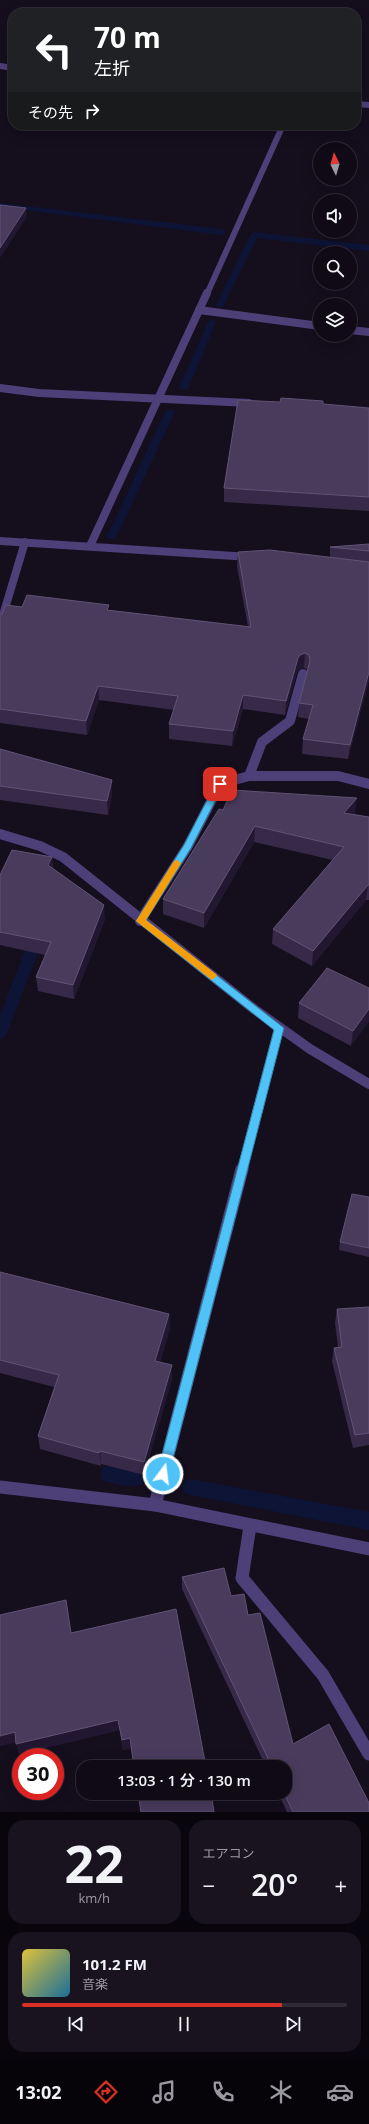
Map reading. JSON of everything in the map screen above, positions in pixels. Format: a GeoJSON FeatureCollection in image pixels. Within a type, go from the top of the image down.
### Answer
{"type":"FeatureCollection","features":[{"type":"Feature","properties":{"kind":"street"},"geometry":{"type":"LineString","coordinates":[[90,546],[160,398],[281,130]]}},
{"type":"Feature","properties":{"kind":"street"},"geometry":{"type":"LineString","coordinates":[[199,310],[313,325]]}},
{"type":"Feature","properties":{"kind":"street"},"geometry":{"type":"LineString","coordinates":[[357,331],[369,332]]}},
{"type":"Feature","properties":{"kind":"street"},"geometry":{"type":"LineString","coordinates":[[0,388],[39,393],[260,404]]}},
{"type":"Feature","properties":{"kind":"street"},"geometry":{"type":"LineString","coordinates":[[0,541],[260,558]]}},
{"type":"Feature","properties":{"kind":"street"},"geometry":{"type":"LineString","coordinates":[[0,625],[25,542]]}},
{"type":"Feature","properties":{"kind":"street"},"geometry":{"type":"LineString","coordinates":[[250,776],[262,742],[290,721],[303,674]]}},
{"type":"Feature","properties":{"kind":"street"},"geometry":{"type":"LineString","coordinates":[[140,921],[188,846],[220,784],[250,776],[338,776],[369,784]]}},
{"type":"Feature","properties":{"kind":"street"},"geometry":{"type":"LineString","coordinates":[[0,834],[23,840],[62,857],[140,921],[280,1028],[322,1057],[369,1084]]}},
{"type":"Feature","properties":{"kind":"street"},"geometry":{"type":"LineString","coordinates":[[155,1505],[280,1028]]}},
{"type":"Feature","properties":{"kind":"street"},"geometry":{"type":"LineString","coordinates":[[0,1487],[155,1505],[250,1526],[369,1549]]}},
{"type":"Feature","properties":{"kind":"street"},"geometry":{"type":"LineString","coordinates":[[250,1526],[242,1578],[323,1675],[369,1754]]}},
{"type":"Feature","properties":{"kind":"building"},"geometry":{"type":"Polygon","coordinates":[[[0,205],[26,208],[0,248],[0,205]]]}},
{"type":"Feature","properties":{"kind":"building"},"geometry":{"type":"Polygon","coordinates":[[[281,398],[323,401],[323,404],[369,408],[369,497],[224,488],[238,400],[280,402],[281,398]]]}},
{"type":"Feature","properties":{"kind":"building"},"geometry":{"type":"Polygon","coordinates":[[[369,544],[369,551],[330,547],[369,544]]]}},
{"type":"Feature","properties":{"kind":"building"},"geometry":{"type":"Polygon","coordinates":[[[270,550],[369,562],[369,672],[350,745],[303,739],[313,705],[299,703],[310,661],[309,655],[305,653],[300,655],[298,658],[286,701],[243,695],[233,731],[169,724],[178,696],[98,686],[86,721],[0,709],[0,615],[2,614],[6,605],[22,607],[27,595],[109,605],[107,610],[251,627],[238,552],[270,550]]]}},
{"type":"Feature","properties":{"kind":"building"},"geometry":{"type":"Polygon","coordinates":[[[0,749],[112,780],[107,801],[0,786],[0,749]]]}},
{"type":"Feature","properties":{"kind":"building"},"geometry":{"type":"Polygon","coordinates":[[[232,790],[357,798],[344,813],[369,817],[369,885],[313,951],[273,929],[344,847],[255,826],[204,913],[163,899],[219,809],[223,810],[232,790]]]}},
{"type":"Feature","properties":{"kind":"building"},"geometry":{"type":"Polygon","coordinates":[[[12,850],[52,857],[48,865],[104,905],[73,985],[36,977],[51,942],[0,932],[0,875],[12,850]]]}},
{"type":"Feature","properties":{"kind":"building"},"geometry":{"type":"Polygon","coordinates":[[[327,968],[369,988],[369,1009],[353,1031],[299,1003],[327,968]]]}},
{"type":"Feature","properties":{"kind":"building"},"geometry":{"type":"Polygon","coordinates":[[[352,1194],[369,1197],[369,1248],[340,1242],[352,1194]]]}},
{"type":"Feature","properties":{"kind":"building"},"geometry":{"type":"Polygon","coordinates":[[[0,1272],[169,1314],[155,1361],[172,1365],[144,1462],[100,1451],[99,1453],[38,1436],[59,1375],[0,1360],[0,1272]]]}},
{"type":"Feature","properties":{"kind":"building"},"geometry":{"type":"Polygon","coordinates":[[[369,1307],[369,1433],[355,1435],[334,1348],[342,1347],[337,1309],[369,1307]]]}},
{"type":"Feature","properties":{"kind":"building"},"geometry":{"type":"Polygon","coordinates":[[[224,1568],[231,1596],[244,1594],[248,1615],[260,1613],[293,1744],[329,1724],[369,1803],[369,1812],[293,1812],[287,1800],[292,1800],[292,1760],[269,1760],[182,1577],[224,1568]]]}},
{"type":"Feature","properties":{"kind":"building"},"geometry":{"type":"Polygon","coordinates":[[[66,1600],[71,1633],[176,1609],[205,1760],[133,1760],[130,1738],[122,1740],[118,1720],[16,1744],[15,1732],[0,1736],[0,1615],[66,1600]]]}},
{"type":"Feature","properties":{"kind":"building"},"geometry":{"type":"Polygon","coordinates":[[[139,1800],[212,1800],[214,1812],[141,1812],[139,1800]]]}},
{"type":"Feature","properties":{"kind":"waterway"},"geometry":{"type":"LineString","coordinates":[[0,205],[222,232]]}},
{"type":"Feature","properties":{"kind":"waterway"},"geometry":{"type":"LineString","coordinates":[[220,305],[254,235],[369,248]]}},
{"type":"Feature","properties":{"kind":"waterway"},"geometry":{"type":"LineString","coordinates":[[184,387],[212,322]]}},
{"type":"Feature","properties":{"kind":"waterway"},"geometry":{"type":"LineString","coordinates":[[112,536],[170,412]]}},
{"type":"Feature","properties":{"kind":"waterway"},"geometry":{"type":"LineString","coordinates":[[0,1033],[38,935]]}},
{"type":"Feature","properties":{"kind":"waterway"},"geometry":{"type":"LineString","coordinates":[[108,1474],[137,1478]]}},
{"type":"Feature","properties":{"kind":"waterway"},"geometry":{"type":"LineString","coordinates":[[191,1487],[369,1521]]}},
{"type":"Feature","properties":{"kind":"slow traffic"},"geometry":{"type":"LineString","coordinates":[[177,863],[140,921],[212,976]]}},
{"type":"Feature","properties":{"kind":"route"},"geometry":{"type":"LineString","coordinates":[[163,1474],[280,1028],[140,921],[188,846],[220,784]]}}]}
